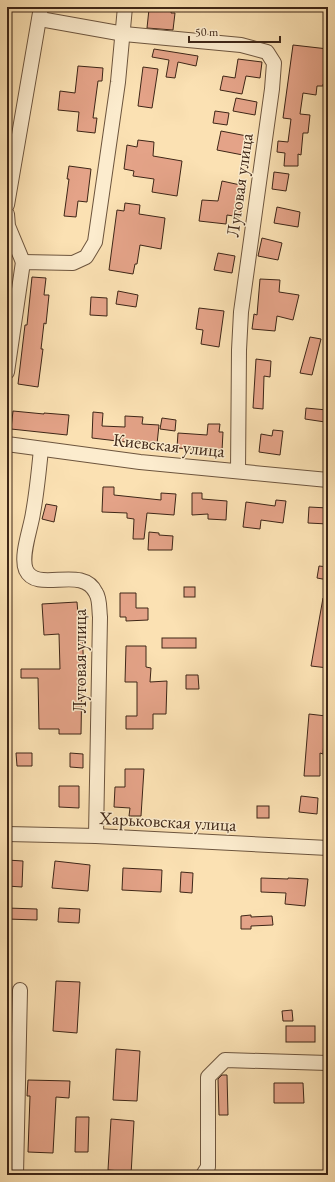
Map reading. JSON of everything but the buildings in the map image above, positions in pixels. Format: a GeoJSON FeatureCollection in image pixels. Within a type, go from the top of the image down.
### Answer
{"type":"FeatureCollection","features":[{"type":"Feature","properties":{"kind":"street"},"geometry":{"type":"LineString","coordinates":[[23,262],[73,263],[86,257],[95,242],[118,82],[126,7]]}},
{"type":"Feature","properties":{"kind":"street"},"geometry":{"type":"LineString","coordinates":[[7,205],[40,13]]}},
{"type":"Feature","properties":{"kind":"street","name":"Луговая улица"},"geometry":{"type":"LineString","coordinates":[[40,13],[124,34],[241,45],[267,52],[274,63],[272,89],[241,312],[239,350],[238,471]]}},
{"type":"Feature","properties":{"kind":"street"},"geometry":{"type":"LineString","coordinates":[[7,214],[8,226],[23,262],[7,372]]}},
{"type":"Feature","properties":{"kind":"street","name":"Киевская улица"},"geometry":{"type":"LineString","coordinates":[[7,444],[140,462],[328,480]]}},
{"type":"Feature","properties":{"kind":"street","name":"Луговая улица"},"geometry":{"type":"LineString","coordinates":[[41,449],[33,514],[24,556],[26,570],[30,576],[37,579],[81,580],[90,584],[97,593],[100,617],[96,836]]}},
{"type":"Feature","properties":{"kind":"street","name":"Харьковская улица"},"geometry":{"type":"LineString","coordinates":[[7,834],[96,836],[328,848]]}},
{"type":"Feature","properties":{"kind":"street"},"geometry":{"type":"LineString","coordinates":[[16,1175],[20,990]]}},
{"type":"Feature","properties":{"kind":"street"},"geometry":{"type":"LineString","coordinates":[[203,1175],[208,1166],[208,1077],[225,1060],[328,1063]]}}]}
